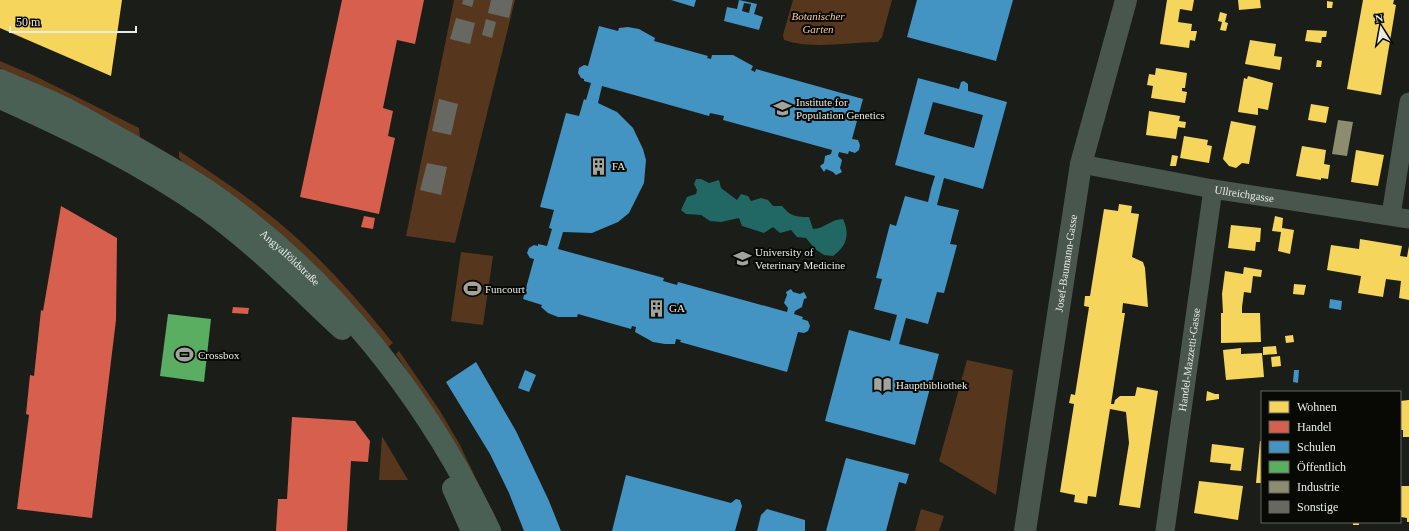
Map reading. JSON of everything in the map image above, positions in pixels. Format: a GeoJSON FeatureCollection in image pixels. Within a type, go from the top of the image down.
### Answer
{"type":"FeatureCollection","features":[{"type":"Feature","properties":{"kind":"main road","name":"Angyalföldstraße"},"geometry":{"type":"LineString","coordinates":[[0,80],[55,103],[214,195],[262,233],[310,277],[351,318],[413,400],[471,490],[490,531]]}},
{"type":"Feature","properties":{"kind":"main road","name":"Angyalföldstraße"},"geometry":{"type":"LineString","coordinates":[[0,98],[51,121],[148,172],[206,209],[259,251],[345,331],[407,410],[458,498],[472,531]]}},
{"type":"Feature","properties":{"kind":"street","name":"Josef-Baumann-Gasse"},"geometry":{"type":"LineString","coordinates":[[1025,531],[1081,164],[1126,0]]}},
{"type":"Feature","properties":{"kind":"street"},"geometry":{"type":"LineString","coordinates":[[1400,217],[1409,102]]}},
{"type":"Feature","properties":{"kind":"street","name":"Ullreichgasse"},"geometry":{"type":"LineString","coordinates":[[1081,164],[1213,189],[1400,217]]}},
{"type":"Feature","properties":{"kind":"street","name":"Handel-Mazzetti-Gasse"},"geometry":{"type":"LineString","coordinates":[[1165,531],[1213,189]]}},
{"type":"Feature","properties":{"kind":"green space"},"geometry":{"type":"Polygon","coordinates":[[[454,0],[515,0],[455,243],[406,236],[454,0]]]}},
{"type":"Feature","properties":{"kind":"green space","name":"Botanischer Garten"},"geometry":{"type":"Polygon","coordinates":[[[793,0],[892,0],[882,37],[878,42],[807,45],[784,40],[783,35],[793,0]]]}},
{"type":"Feature","properties":{"kind":"green space"},"geometry":{"type":"Polygon","coordinates":[[[0,61],[35,76],[139,128],[140,137],[134,138],[0,68],[0,61]]]}},
{"type":"Feature","properties":{"kind":"green space"},"geometry":{"type":"Polygon","coordinates":[[[179,151],[276,220],[308,248],[338,278],[393,343],[386,349],[183,164],[179,157],[179,151]]]}},
{"type":"Feature","properties":{"kind":"green space","name":"Funcourt"},"geometry":{"type":"Polygon","coordinates":[[[461,252],[493,256],[483,325],[451,321],[461,252]]]}},
{"type":"Feature","properties":{"kind":"green space"},"geometry":{"type":"Polygon","coordinates":[[[399,351],[440,411],[460,445],[479,485],[396,354],[399,351]]]}},
{"type":"Feature","properties":{"kind":"green space"},"geometry":{"type":"Polygon","coordinates":[[[967,360],[1013,370],[996,495],[939,461],[967,360]]]}},
{"type":"Feature","properties":{"kind":"green space"},"geometry":{"type":"Polygon","coordinates":[[[382,436],[408,480],[379,480],[382,436]]]}},
{"type":"Feature","properties":{"kind":"green space"},"geometry":{"type":"Polygon","coordinates":[[[921,509],[944,516],[939,531],[915,531],[921,509]]]}},
{"type":"Feature","properties":{"kind":"water"},"geometry":{"type":"Polygon","coordinates":[[[696,179],[701,179],[709,183],[719,180],[721,188],[737,200],[741,194],[748,196],[751,201],[761,198],[768,200],[773,206],[782,206],[794,215],[809,217],[813,229],[817,229],[839,219],[843,219],[847,235],[844,244],[833,256],[824,255],[815,249],[806,238],[797,237],[791,230],[780,233],[773,227],[764,233],[742,226],[739,218],[721,222],[710,221],[701,215],[686,214],[681,210],[687,197],[696,194],[697,190],[694,184],[696,179]]]}},
{"type":"Feature","properties":{"kind":"building: Wohnen"},"geometry":{"type":"Polygon","coordinates":[[[0,0],[122,0],[111,76],[0,28],[0,0]]]}},
{"type":"Feature","properties":{"kind":"building: Wohnen"},"geometry":{"type":"Polygon","coordinates":[[[1167,0],[1194,0],[1192,11],[1180,9],[1178,22],[1192,24],[1191,31],[1197,31],[1195,41],[1190,40],[1189,48],[1160,44],[1167,0]]]}},
{"type":"Feature","properties":{"kind":"building: Wohnen"},"geometry":{"type":"Polygon","coordinates":[[[1238,0],[1260,0],[1261,8],[1239,10],[1238,0]]]}},
{"type":"Feature","properties":{"kind":"building: Wohnen"},"geometry":{"type":"Polygon","coordinates":[[[1363,0],[1394,0],[1393,4],[1396,5],[1381,95],[1347,89],[1363,0]]]}},
{"type":"Feature","properties":{"kind":"building: Wohnen"},"geometry":{"type":"Polygon","coordinates":[[[1327,1],[1333,2],[1332,8],[1327,8],[1327,1]]]}},
{"type":"Feature","properties":{"kind":"building: Wohnen"},"geometry":{"type":"Polygon","coordinates":[[[1220,12],[1227,14],[1225,22],[1228,23],[1226,31],[1220,30],[1222,22],[1218,21],[1220,12]]]}},
{"type":"Feature","properties":{"kind":"building: Wohnen"},"geometry":{"type":"Polygon","coordinates":[[[1307,30],[1327,31],[1326,37],[1322,37],[1321,43],[1305,41],[1307,30]]]}},
{"type":"Feature","properties":{"kind":"building: Wohnen"},"geometry":{"type":"Polygon","coordinates":[[[1250,40],[1276,44],[1274,56],[1282,57],[1280,70],[1245,64],[1250,40]]]}},
{"type":"Feature","properties":{"kind":"building: Wohnen"},"geometry":{"type":"Polygon","coordinates":[[[1317,60],[1322,61],[1321,67],[1316,67],[1317,60]]]}},
{"type":"Feature","properties":{"kind":"building: Wohnen"},"geometry":{"type":"Polygon","coordinates":[[[1156,68],[1187,73],[1185,88],[1182,88],[1182,91],[1187,92],[1185,103],[1151,98],[1153,86],[1147,85],[1149,74],[1155,75],[1156,68]]]}},
{"type":"Feature","properties":{"kind":"building: Wohnen"},"geometry":{"type":"Polygon","coordinates":[[[1248,76],[1273,83],[1268,110],[1258,108],[1258,115],[1238,112],[1244,78],[1247,79],[1248,76]]]}},
{"type":"Feature","properties":{"kind":"building: Wohnen"},"geometry":{"type":"Polygon","coordinates":[[[1311,104],[1329,107],[1326,123],[1308,120],[1311,104]]]}},
{"type":"Feature","properties":{"kind":"building: Wohnen"},"geometry":{"type":"Polygon","coordinates":[[[1149,111],[1180,116],[1179,121],[1186,122],[1185,128],[1178,127],[1176,139],[1146,135],[1149,111]]]}},
{"type":"Feature","properties":{"kind":"building: Wohnen"},"geometry":{"type":"Polygon","coordinates":[[[1231,121],[1256,126],[1249,164],[1242,163],[1236,168],[1229,166],[1223,159],[1231,121]]]}},
{"type":"Feature","properties":{"kind":"building: Wohnen"},"geometry":{"type":"Polygon","coordinates":[[[1184,136],[1208,140],[1207,145],[1212,146],[1209,163],[1180,158],[1184,136]]]}},
{"type":"Feature","properties":{"kind":"building: Wohnen"},"geometry":{"type":"Polygon","coordinates":[[[1302,146],[1326,150],[1324,164],[1330,165],[1328,179],[1321,178],[1321,180],[1296,176],[1302,146]]]}},
{"type":"Feature","properties":{"kind":"building: Wohnen"},"geometry":{"type":"Polygon","coordinates":[[[1356,150],[1384,155],[1378,186],[1351,182],[1356,150]]]}},
{"type":"Feature","properties":{"kind":"building: Wohnen"},"geometry":{"type":"Polygon","coordinates":[[[1172,155],[1178,156],[1176,166],[1170,166],[1172,155]]]}},
{"type":"Feature","properties":{"kind":"building: Wohnen"},"geometry":{"type":"Polygon","coordinates":[[[1119,204],[1132,206],[1131,213],[1139,214],[1132,257],[1143,262],[1145,268],[1148,307],[1123,303],[1122,313],[1125,313],[1111,404],[1114,404],[1115,400],[1120,396],[1135,396],[1137,387],[1158,391],[1140,508],[1119,505],[1129,443],[1126,412],[1110,409],[1096,497],[1088,496],[1087,504],[1074,502],[1075,495],[1060,492],[1074,404],[1069,403],[1071,394],[1075,395],[1089,307],[1084,306],[1085,296],[1090,296],[1104,209],[1118,211],[1119,204]]]}},
{"type":"Feature","properties":{"kind":"building: Wohnen"},"geometry":{"type":"Polygon","coordinates":[[[1275,216],[1283,218],[1282,228],[1294,230],[1290,254],[1278,251],[1281,232],[1272,231],[1275,216]]]}},
{"type":"Feature","properties":{"kind":"building: Wohnen"},"geometry":{"type":"Polygon","coordinates":[[[1231,225],[1261,228],[1260,242],[1256,242],[1255,251],[1228,248],[1231,225]]]}},
{"type":"Feature","properties":{"kind":"building: Wohnen"},"geometry":{"type":"Polygon","coordinates":[[[1360,239],[1402,246],[1400,256],[1407,257],[1409,246],[1409,300],[1399,298],[1401,281],[1386,279],[1383,297],[1358,293],[1361,276],[1327,270],[1331,245],[1359,249],[1360,239]]]}},
{"type":"Feature","properties":{"kind":"building: Wohnen"},"geometry":{"type":"Polygon","coordinates":[[[1244,267],[1262,270],[1261,277],[1253,276],[1251,293],[1244,292],[1242,307],[1242,313],[1260,313],[1261,342],[1221,343],[1221,313],[1223,313],[1222,294],[1225,271],[1243,274],[1244,267]]]}},
{"type":"Feature","properties":{"kind":"building: Wohnen"},"geometry":{"type":"Polygon","coordinates":[[[1294,284],[1306,285],[1304,295],[1293,294],[1294,284]]]}},
{"type":"Feature","properties":{"kind":"building: Wohnen"},"geometry":{"type":"Polygon","coordinates":[[[1293,335],[1294,342],[1286,343],[1285,336],[1293,335]]]}},
{"type":"Feature","properties":{"kind":"building: Wohnen"},"geometry":{"type":"Polygon","coordinates":[[[1276,346],[1277,354],[1263,355],[1263,347],[1276,346]]]}},
{"type":"Feature","properties":{"kind":"building: Wohnen"},"geometry":{"type":"Polygon","coordinates":[[[1241,348],[1241,354],[1262,353],[1264,377],[1226,380],[1223,350],[1241,348]]]}},
{"type":"Feature","properties":{"kind":"building: Wohnen"},"geometry":{"type":"Polygon","coordinates":[[[1280,356],[1281,366],[1272,367],[1271,357],[1280,356]]]}},
{"type":"Feature","properties":{"kind":"building: Wohnen"},"geometry":{"type":"Polygon","coordinates":[[[1207,391],[1219,394],[1219,399],[1206,401],[1207,391]]]}},
{"type":"Feature","properties":{"kind":"building: Wohnen"},"geometry":{"type":"Polygon","coordinates":[[[1409,400],[1409,437],[1403,437],[1403,430],[1401,430],[1401,401],[1409,400]]]}},
{"type":"Feature","properties":{"kind":"building: Wohnen"},"geometry":{"type":"Polygon","coordinates":[[[1260,441],[1261,441],[1261,483],[1256,483],[1260,441]]]}},
{"type":"Feature","properties":{"kind":"building: Wohnen"},"geometry":{"type":"Polygon","coordinates":[[[1212,444],[1244,448],[1241,471],[1230,470],[1231,464],[1210,462],[1212,444]]]}},
{"type":"Feature","properties":{"kind":"building: Wohnen"},"geometry":{"type":"Polygon","coordinates":[[[1199,481],[1243,486],[1238,520],[1194,513],[1199,481]]]}},
{"type":"Feature","properties":{"kind":"building: Wohnen"},"geometry":{"type":"Polygon","coordinates":[[[1401,486],[1409,486],[1409,522],[1407,522],[1407,518],[1401,517],[1401,486]]]}},
{"type":"Feature","properties":{"kind":"building: Wohnen"},"geometry":{"type":"Polygon","coordinates":[[[1353,523],[1359,523],[1359,525],[1353,525],[1353,523]]]}},
{"type":"Feature","properties":{"kind":"building: Handel"},"geometry":{"type":"Polygon","coordinates":[[[342,0],[424,0],[415,44],[397,40],[383,108],[393,111],[388,136],[395,138],[379,214],[300,197],[342,0]]]}},
{"type":"Feature","properties":{"kind":"building: Handel"},"geometry":{"type":"Polygon","coordinates":[[[61,206],[117,238],[116,320],[92,518],[17,509],[29,415],[26,414],[30,375],[34,376],[41,310],[43,311],[61,206]]]}},
{"type":"Feature","properties":{"kind":"building: Handel"},"geometry":{"type":"Polygon","coordinates":[[[364,216],[375,218],[373,229],[361,227],[364,216]]]}},
{"type":"Feature","properties":{"kind":"building: Handel"},"geometry":{"type":"Polygon","coordinates":[[[233,307],[249,308],[248,314],[232,313],[233,307]]]}},
{"type":"Feature","properties":{"kind":"building: Handel"},"geometry":{"type":"Polygon","coordinates":[[[292,417],[355,421],[370,441],[368,462],[351,461],[347,531],[276,531],[278,499],[287,499],[292,417]]]}},
{"type":"Feature","properties":{"kind":"building: Schulen"},"geometry":{"type":"Polygon","coordinates":[[[671,0],[696,0],[694,7],[671,0]]]}},
{"type":"Feature","properties":{"kind":"building: Schulen"},"geometry":{"type":"Polygon","coordinates":[[[739,0],[757,4],[754,14],[763,17],[759,30],[724,21],[727,7],[737,9],[739,0]],[[744,3],[742,11],[749,13],[751,4],[744,3]]]}},
{"type":"Feature","properties":{"kind":"building: Schulen"},"geometry":{"type":"Polygon","coordinates":[[[917,0],[1013,0],[996,61],[907,37],[917,0]]]}},
{"type":"Feature","properties":{"kind":"building: Schulen"},"geometry":{"type":"Polygon","coordinates":[[[599,26],[618,31],[619,28],[628,27],[639,29],[655,38],[654,41],[708,56],[707,58],[711,59],[712,55],[733,55],[753,66],[751,70],[755,72],[756,69],[863,99],[852,139],[858,140],[860,145],[859,150],[855,153],[849,151],[848,154],[839,152],[838,156],[842,160],[840,168],[842,172],[836,175],[826,169],[824,172],[820,166],[824,163],[825,156],[831,154],[832,150],[723,120],[724,116],[710,113],[709,116],[602,86],[598,103],[617,112],[633,128],[643,149],[646,160],[644,183],[629,213],[618,222],[592,233],[563,232],[558,249],[664,278],[663,281],[677,285],[678,282],[787,312],[788,308],[784,303],[787,295],[786,292],[791,289],[793,292],[800,294],[804,292],[807,298],[804,299],[802,307],[795,311],[794,314],[803,317],[802,319],[808,321],[810,326],[808,331],[804,333],[798,332],[787,372],[680,342],[681,340],[676,339],[675,344],[653,342],[635,332],[636,327],[632,326],[631,329],[578,314],[577,317],[558,317],[548,313],[541,307],[542,305],[523,299],[534,259],[530,258],[527,253],[529,248],[534,245],[538,246],[538,244],[547,246],[552,229],[549,228],[554,210],[540,207],[566,113],[579,116],[584,99],[586,100],[591,83],[584,81],[578,73],[579,68],[584,65],[588,66],[599,26]]]}},
{"type":"Feature","properties":{"kind":"building: Schulen"},"geometry":{"type":"Polygon","coordinates":[[[918,78],[959,89],[961,82],[964,81],[968,84],[968,91],[1007,102],[983,189],[944,178],[937,205],[959,210],[950,244],[957,245],[944,293],[937,292],[928,324],[906,318],[899,344],[939,354],[915,445],[825,421],[849,330],[890,341],[897,315],[874,309],[882,279],[876,278],[890,224],[896,226],[905,196],[928,202],[935,176],[895,165],[918,78]],[[933,102],[924,134],[974,148],[983,115],[933,102]]]}},
{"type":"Feature","properties":{"kind":"building: Schulen"},"geometry":{"type":"Polygon","coordinates":[[[1330,299],[1342,301],[1341,310],[1329,308],[1330,299]]]}},
{"type":"Feature","properties":{"kind":"building: Schulen"},"geometry":{"type":"Polygon","coordinates":[[[476,362],[516,431],[549,501],[561,531],[524,531],[509,493],[490,454],[446,382],[476,362]]]}},
{"type":"Feature","properties":{"kind":"building: Schulen"},"geometry":{"type":"Polygon","coordinates":[[[525,370],[536,375],[529,392],[518,388],[525,370]]]}},
{"type":"Feature","properties":{"kind":"building: Schulen"},"geometry":{"type":"Polygon","coordinates":[[[1294,370],[1299,370],[1298,383],[1293,382],[1294,370]]]}},
{"type":"Feature","properties":{"kind":"building: Schulen"},"geometry":{"type":"Polygon","coordinates":[[[846,458],[909,474],[906,484],[899,482],[886,531],[826,531],[846,458]]]}},
{"type":"Feature","properties":{"kind":"building: Schulen"},"geometry":{"type":"Polygon","coordinates":[[[626,475],[731,503],[736,499],[740,500],[742,506],[735,531],[612,531],[626,475]]]}},
{"type":"Feature","properties":{"kind":"building: Schulen"},"geometry":{"type":"Polygon","coordinates":[[[767,509],[805,520],[805,531],[757,531],[761,515],[767,509]]]}},
{"type":"Feature","properties":{"kind":"building: Öffentlich","name":"Crossbox"},"geometry":{"type":"Polygon","coordinates":[[[168,314],[211,319],[204,382],[160,376],[168,314]]]}},
{"type":"Feature","properties":{"kind":"building: Industrie"},"geometry":{"type":"Polygon","coordinates":[[[1338,120],[1353,122],[1347,156],[1332,154],[1338,120]]]}},
{"type":"Feature","properties":{"kind":"building: Sonstige"},"geometry":{"type":"Polygon","coordinates":[[[463,0],[474,0],[472,7],[462,4],[463,0]]]}},
{"type":"Feature","properties":{"kind":"building: Sonstige"},"geometry":{"type":"Polygon","coordinates":[[[491,0],[513,0],[509,18],[488,13],[491,0]]]}},
{"type":"Feature","properties":{"kind":"building: Sonstige"},"geometry":{"type":"Polygon","coordinates":[[[456,18],[475,23],[470,44],[450,39],[456,18]]]}},
{"type":"Feature","properties":{"kind":"building: Sonstige"},"geometry":{"type":"Polygon","coordinates":[[[486,19],[496,22],[492,38],[482,35],[486,19]]]}},
{"type":"Feature","properties":{"kind":"building: Sonstige"},"geometry":{"type":"Polygon","coordinates":[[[439,99],[458,104],[451,135],[432,131],[439,99]]]}},
{"type":"Feature","properties":{"kind":"building: Sonstige"},"geometry":{"type":"Polygon","coordinates":[[[427,163],[447,167],[441,195],[420,190],[427,163]]]}},
{"type":"Feature","properties":{"kind":"place","name":"Institute for Population Genetics"},"geometry":{"type":"Point","coordinates":[783,108]}},
{"type":"Feature","properties":{"kind":"place","name":"FA"},"geometry":{"type":"Point","coordinates":[599,166]}},
{"type":"Feature","properties":{"kind":"place","name":"University of Veterinary Medicine"},"geometry":{"type":"Point","coordinates":[742,258]}},
{"type":"Feature","properties":{"kind":"place","name":"Funcourt"},"geometry":{"type":"Point","coordinates":[472,289]}},
{"type":"Feature","properties":{"kind":"place","name":"GA"},"geometry":{"type":"Point","coordinates":[656,308]}},
{"type":"Feature","properties":{"kind":"place","name":"Crossbox"},"geometry":{"type":"Point","coordinates":[185,355]}},
{"type":"Feature","properties":{"kind":"place","name":"Hauptbibliothek"},"geometry":{"type":"Point","coordinates":[883,385]}}]}
